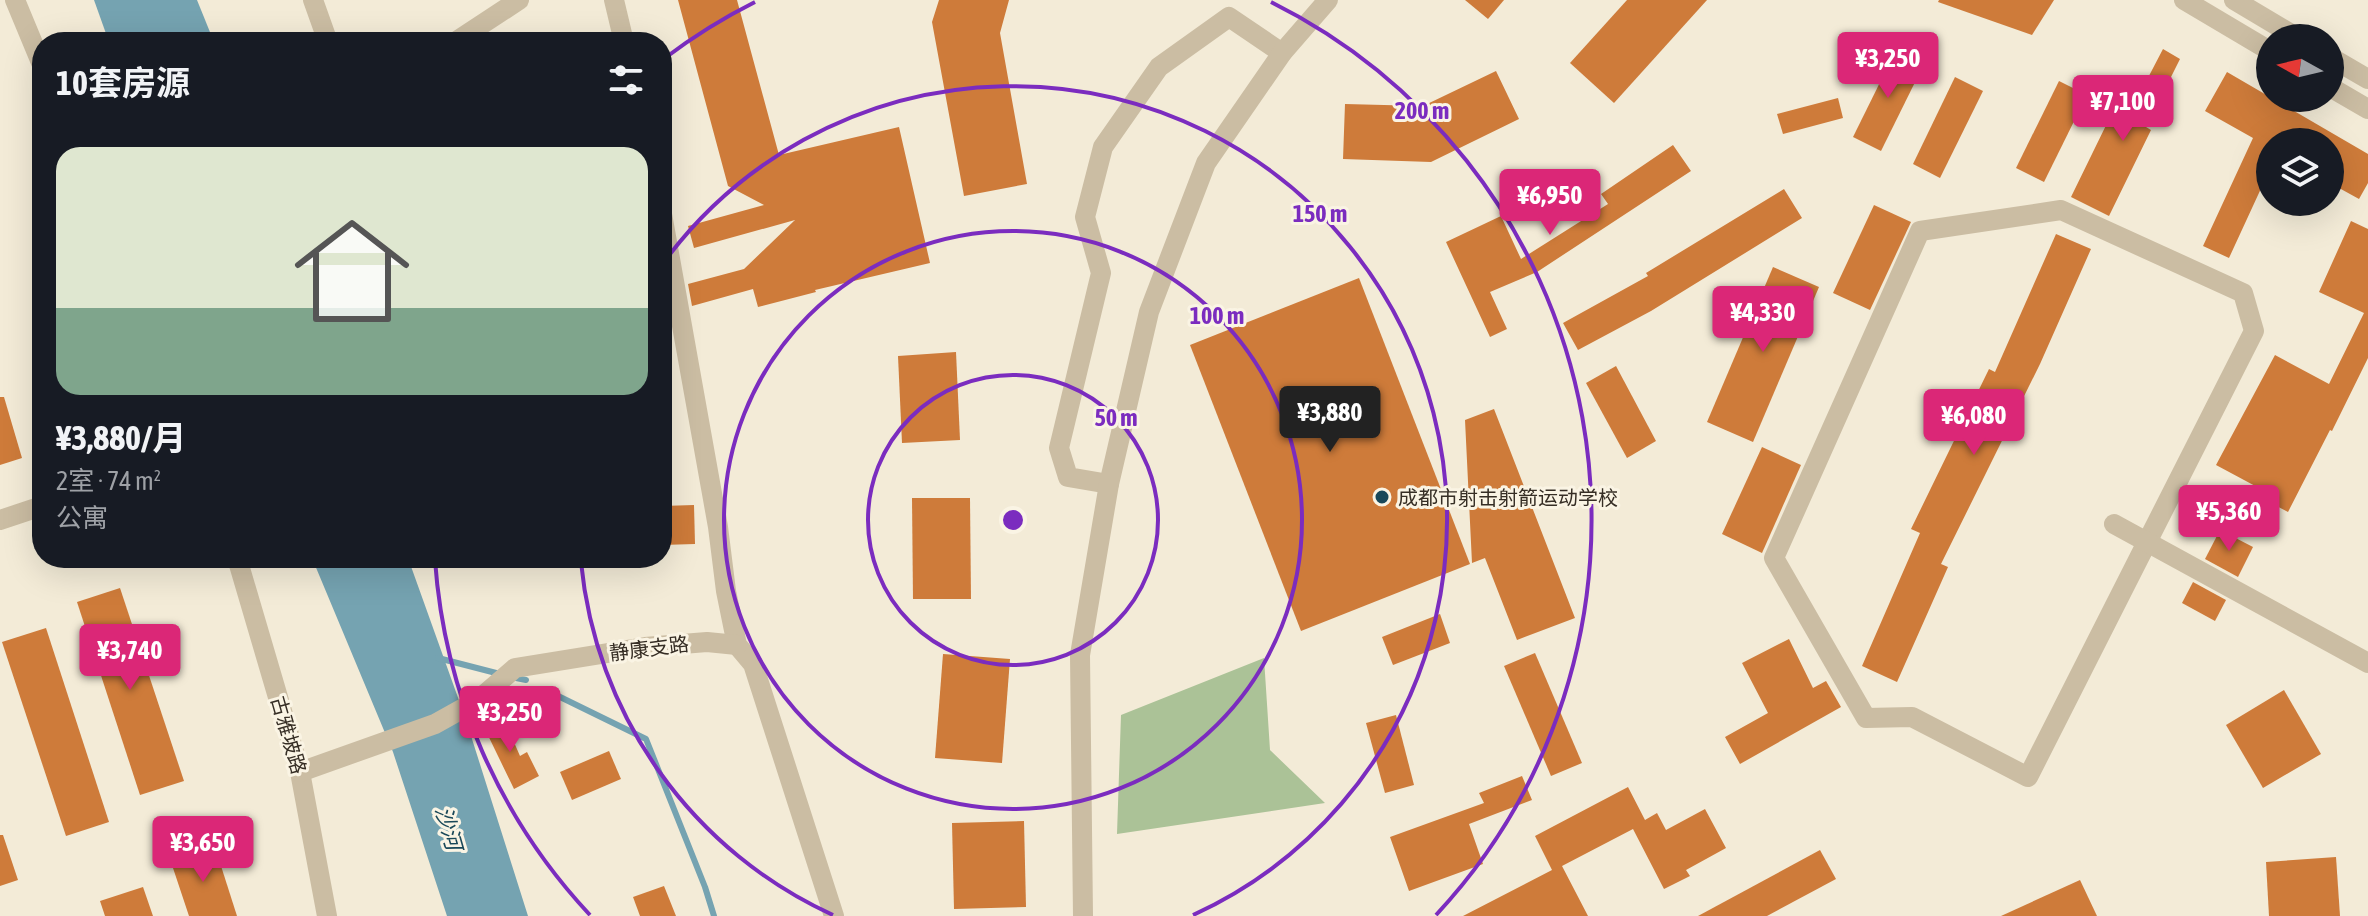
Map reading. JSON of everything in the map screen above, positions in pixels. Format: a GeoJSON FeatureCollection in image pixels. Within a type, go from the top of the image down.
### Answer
{"type":"FeatureCollection","features":[{"type":"Feature","properties":{"kind":"street"},"geometry":{"type":"LineString","coordinates":[[15,0],[32,41]]}},
{"type":"Feature","properties":{"kind":"street"},"geometry":{"type":"LineString","coordinates":[[313,0],[324,32]]}},
{"type":"Feature","properties":{"kind":"street"},"geometry":{"type":"LineString","coordinates":[[470,32],[519,0]]}},
{"type":"Feature","properties":{"kind":"street"},"geometry":{"type":"LineString","coordinates":[[614,0],[622,32]]}},
{"type":"Feature","properties":{"kind":"street"},"geometry":{"type":"LineString","coordinates":[[1083,916],[1080,655],[1109,484],[1149,312],[1206,163],[1282,53],[1328,0]]}},
{"type":"Feature","properties":{"kind":"street"},"geometry":{"type":"LineString","coordinates":[[2184,0],[2256,43]]}},
{"type":"Feature","properties":{"kind":"street"},"geometry":{"type":"LineString","coordinates":[[2234,0],[2274,24]]}},
{"type":"Feature","properties":{"kind":"street"},"geometry":{"type":"LineString","coordinates":[[1109,484],[1068,477],[1059,448],[1101,273],[1085,217],[1103,147],[1159,67],[1229,17],[1282,53]]}},
{"type":"Feature","properties":{"kind":"street"},"geometry":{"type":"LineString","coordinates":[[2344,65],[2368,79]]}},
{"type":"Feature","properties":{"kind":"street"},"geometry":{"type":"LineString","coordinates":[[2344,95],[2368,109]]}},
{"type":"Feature","properties":{"kind":"street"},"geometry":{"type":"LineString","coordinates":[[2061,210],[2243,293],[2254,331],[2147,542],[2028,777],[1912,717],[1866,718],[1774,558],[1920,231],[2061,210]]}},
{"type":"Feature","properties":{"kind":"street"},"geometry":{"type":"LineString","coordinates":[[672,270],[737,645],[753,664],[834,916]]}},
{"type":"Feature","properties":{"kind":"street"},"geometry":{"type":"LineString","coordinates":[[0,520],[32,509]]}},
{"type":"Feature","properties":{"kind":"street"},"geometry":{"type":"LineString","coordinates":[[2114,524],[2368,663]]}},
{"type":"Feature","properties":{"kind":"street","name":"古雅坡路"},"geometry":{"type":"LineString","coordinates":[[240,568],[300,772],[327,916]]}},
{"type":"Feature","properties":{"kind":"street","name":"静康支路"},"geometry":{"type":"LineString","coordinates":[[300,772],[435,724],[478,700],[515,668],[645,647],[707,642],[737,645]]}},
{"type":"Feature","properties":{"kind":"green space"},"geometry":{"type":"Polygon","coordinates":[[[1264,658],[1270,750],[1325,803],[1117,834],[1121,715],[1264,658]]]}},
{"type":"Feature","properties":{"kind":"water"},"geometry":{"type":"Polygon","coordinates":[[[94,0],[197,0],[210,32],[105,32],[94,0]]]}},
{"type":"Feature","properties":{"kind":"water","name":"沙河"},"geometry":{"type":"Polygon","coordinates":[[[316,568],[412,568],[466,720],[528,916],[447,916],[393,752],[316,568]]]}},
{"type":"Feature","properties":{"kind":"building"},"geometry":{"type":"Polygon","coordinates":[[[678,0],[737,0],[779,155],[899,127],[930,263],[758,307],[753,289],[692,306],[688,284],[744,269],[795,220],[694,248],[688,226],[764,205],[728,186],[678,0]]]}},
{"type":"Feature","properties":{"kind":"building"},"geometry":{"type":"Polygon","coordinates":[[[939,0],[1009,0],[1000,33],[1027,184],[964,196],[932,22],[939,0]]]}},
{"type":"Feature","properties":{"kind":"building"},"geometry":{"type":"Polygon","coordinates":[[[1465,0],[1504,0],[1488,19],[1465,0]]]}},
{"type":"Feature","properties":{"kind":"building"},"geometry":{"type":"Polygon","coordinates":[[[1627,0],[1707,0],[1614,103],[1570,63],[1627,0]]]}},
{"type":"Feature","properties":{"kind":"building"},"geometry":{"type":"Polygon","coordinates":[[[1939,0],[2054,0],[2032,35],[1939,0]]]}},
{"type":"Feature","properties":{"kind":"building"},"geometry":{"type":"Polygon","coordinates":[[[2163,49],[2180,59],[2146,127],[2151,130],[2109,216],[2071,197],[2113,111],[2127,118],[2163,49]]]}},
{"type":"Feature","properties":{"kind":"building"},"geometry":{"type":"Polygon","coordinates":[[[1896,50],[1924,64],[1881,151],[1853,137],[1896,50]]]}},
{"type":"Feature","properties":{"kind":"building"},"geometry":{"type":"Polygon","coordinates":[[[1496,71],[1519,119],[1431,162],[1343,159],[1345,104],[1423,106],[1496,71]]]}},
{"type":"Feature","properties":{"kind":"building"},"geometry":{"type":"Polygon","coordinates":[[[2227,72],[2256,89],[2256,112],[2296,112],[2323,128],[2256,128],[2256,199],[2229,258],[2203,246],[2253,138],[2205,111],[2227,72]]]}},
{"type":"Feature","properties":{"kind":"building"},"geometry":{"type":"Polygon","coordinates":[[[1955,77],[1983,91],[1940,178],[1913,164],[1955,77]]]}},
{"type":"Feature","properties":{"kind":"building"},"geometry":{"type":"Polygon","coordinates":[[[2059,81],[2087,95],[2044,182],[2016,168],[2059,81]]]}},
{"type":"Feature","properties":{"kind":"building"},"geometry":{"type":"Polygon","coordinates":[[[1838,98],[1843,118],[1783,134],[1777,114],[1838,98]]]}},
{"type":"Feature","properties":{"kind":"building"},"geometry":{"type":"Polygon","coordinates":[[[2344,140],[2368,154],[2368,183],[2359,199],[2344,191],[2344,140]]]}},
{"type":"Feature","properties":{"kind":"building"},"geometry":{"type":"Polygon","coordinates":[[[1673,145],[1691,171],[1537,272],[1490,292],[1507,329],[1490,337],[1446,242],[1501,216],[1521,259],[1608,204],[1601,194],[1673,145]]]}},
{"type":"Feature","properties":{"kind":"building"},"geometry":{"type":"Polygon","coordinates":[[[1784,189],[1802,218],[1651,311],[1578,350],[1563,323],[1648,276],[1646,273],[1784,189]]]}},
{"type":"Feature","properties":{"kind":"building"},"geometry":{"type":"Polygon","coordinates":[[[1874,205],[1911,222],[1870,310],[1833,293],[1874,205]]]}},
{"type":"Feature","properties":{"kind":"building"},"geometry":{"type":"Polygon","coordinates":[[[2351,221],[2368,229],[2368,358],[2288,512],[2269,502],[2272,495],[2216,465],[2275,355],[2329,384],[2364,313],[2319,292],[2351,221]]]}},
{"type":"Feature","properties":{"kind":"building"},"geometry":{"type":"Polygon","coordinates":[[[2056,234],[2091,249],[2040,364],[1941,564],[1948,567],[1897,682],[1862,666],[1920,533],[1911,529],[1989,369],[1995,372],[2056,234]]]}},
{"type":"Feature","properties":{"kind":"building"},"geometry":{"type":"Polygon","coordinates":[[[1773,267],[1819,287],[1753,442],[1707,422],[1773,267]]]}},
{"type":"Feature","properties":{"kind":"building"},"geometry":{"type":"Polygon","coordinates":[[[1359,278],[1470,564],[1301,631],[1190,345],[1359,278]]]}},
{"type":"Feature","properties":{"kind":"building"},"geometry":{"type":"Polygon","coordinates":[[[956,352],[960,440],[902,443],[898,356],[956,352]]]}},
{"type":"Feature","properties":{"kind":"building"},"geometry":{"type":"Polygon","coordinates":[[[1616,366],[1656,441],[1627,458],[1586,383],[1616,366]]]}},
{"type":"Feature","properties":{"kind":"building"},"geometry":{"type":"Polygon","coordinates":[[[0,397],[4,397],[22,458],[0,465],[0,397]]]}},
{"type":"Feature","properties":{"kind":"building"},"geometry":{"type":"Polygon","coordinates":[[[1494,409],[1575,618],[1517,640],[1485,558],[1472,563],[1465,420],[1494,409]]]}},
{"type":"Feature","properties":{"kind":"building"},"geometry":{"type":"Polygon","coordinates":[[[1762,447],[1801,465],[1762,553],[1722,534],[1762,447]]]}},
{"type":"Feature","properties":{"kind":"building"},"geometry":{"type":"Polygon","coordinates":[[[912,498],[970,498],[971,599],[913,599],[912,498]]]}},
{"type":"Feature","properties":{"kind":"building"},"geometry":{"type":"Polygon","coordinates":[[[694,505],[695,544],[672,545],[672,506],[694,505]]]}},
{"type":"Feature","properties":{"kind":"building"},"geometry":{"type":"Polygon","coordinates":[[[2220,530],[2253,547],[2238,577],[2205,559],[2220,530]]]}},
{"type":"Feature","properties":{"kind":"building"},"geometry":{"type":"Polygon","coordinates":[[[2193,582],[2226,600],[2215,621],[2182,603],[2193,582]]]}},
{"type":"Feature","properties":{"kind":"building"},"geometry":{"type":"Polygon","coordinates":[[[120,588],[184,781],[140,795],[77,602],[120,588]]]}},
{"type":"Feature","properties":{"kind":"building"},"geometry":{"type":"Polygon","coordinates":[[[1440,614],[1450,643],[1393,665],[1382,637],[1440,614]]]}},
{"type":"Feature","properties":{"kind":"building"},"geometry":{"type":"Polygon","coordinates":[[[46,628],[109,822],[66,836],[2,642],[46,628]]]}},
{"type":"Feature","properties":{"kind":"building"},"geometry":{"type":"Polygon","coordinates":[[[1789,639],[1813,688],[1826,681],[1841,707],[1740,764],[1725,737],[1768,713],[1742,663],[1789,639]]]}},
{"type":"Feature","properties":{"kind":"building"},"geometry":{"type":"Polygon","coordinates":[[[1535,653],[1582,763],[1551,776],[1504,666],[1535,653]]]}},
{"type":"Feature","properties":{"kind":"building"},"geometry":{"type":"Polygon","coordinates":[[[943,654],[1010,659],[1002,763],[935,758],[943,654]]]}},
{"type":"Feature","properties":{"kind":"building"},"geometry":{"type":"Polygon","coordinates":[[[2284,690],[2321,754],[2263,788],[2226,725],[2284,690]]]}},
{"type":"Feature","properties":{"kind":"building"},"geometry":{"type":"Polygon","coordinates":[[[1396,715],[1414,785],[1385,793],[1366,723],[1396,715]]]}},
{"type":"Feature","properties":{"kind":"building"},"geometry":{"type":"Polygon","coordinates":[[[503,717],[520,756],[527,752],[539,776],[514,789],[483,725],[503,717]]]}},
{"type":"Feature","properties":{"kind":"building"},"geometry":{"type":"Polygon","coordinates":[[[609,751],[621,779],[572,800],[560,772],[609,751]]]}},
{"type":"Feature","properties":{"kind":"building"},"geometry":{"type":"Polygon","coordinates":[[[1522,776],[1532,800],[1469,824],[1483,864],[1409,891],[1390,837],[1484,803],[1479,793],[1522,776]]]}},
{"type":"Feature","properties":{"kind":"building"},"geometry":{"type":"Polygon","coordinates":[[[1628,787],[1645,820],[1657,813],[1666,830],[1705,809],[1726,848],[1686,870],[1690,876],[1664,889],[1633,829],[1562,866],[1588,916],[1463,916],[1552,870],[1535,836],[1628,787]]]}},
{"type":"Feature","properties":{"kind":"building"},"geometry":{"type":"Polygon","coordinates":[[[1024,821],[1026,907],[954,909],[952,823],[1024,821]]]}},
{"type":"Feature","properties":{"kind":"building"},"geometry":{"type":"Polygon","coordinates":[[[0,835],[3,835],[18,880],[0,886],[0,835]]]}},
{"type":"Feature","properties":{"kind":"building"},"geometry":{"type":"Polygon","coordinates":[[[214,844],[237,916],[189,916],[170,859],[214,844]]]}},
{"type":"Feature","properties":{"kind":"building"},"geometry":{"type":"Polygon","coordinates":[[[1820,850],[1836,879],[1767,916],[1698,916],[1820,850]]]}},
{"type":"Feature","properties":{"kind":"building"},"geometry":{"type":"Polygon","coordinates":[[[2336,857],[2340,916],[2269,916],[2266,862],[2336,857]]]}},
{"type":"Feature","properties":{"kind":"building"},"geometry":{"type":"Polygon","coordinates":[[[2080,880],[2097,916],[2001,916],[2080,880]]]}},
{"type":"Feature","properties":{"kind":"building"},"geometry":{"type":"Polygon","coordinates":[[[664,886],[676,916],[640,916],[633,897],[664,886]]]}},
{"type":"Feature","properties":{"kind":"building"},"geometry":{"type":"Polygon","coordinates":[[[143,887],[153,916],[105,916],[100,901],[143,887]]]}},
{"type":"Feature","properties":{"kind":"waterway"},"geometry":{"type":"LineString","coordinates":[[438,658],[500,674]]}},
{"type":"Feature","properties":{"kind":"waterway"},"geometry":{"type":"LineString","coordinates":[[511,677],[526,680]]}},
{"type":"Feature","properties":{"kind":"waterway"},"geometry":{"type":"LineString","coordinates":[[554,694],[646,739],[714,916]]}},
{"type":"Feature","properties":{"kind":"place","name":"成都市射击射箭运动学校"},"geometry":{"type":"Point","coordinates":[1382,497]}}]}
